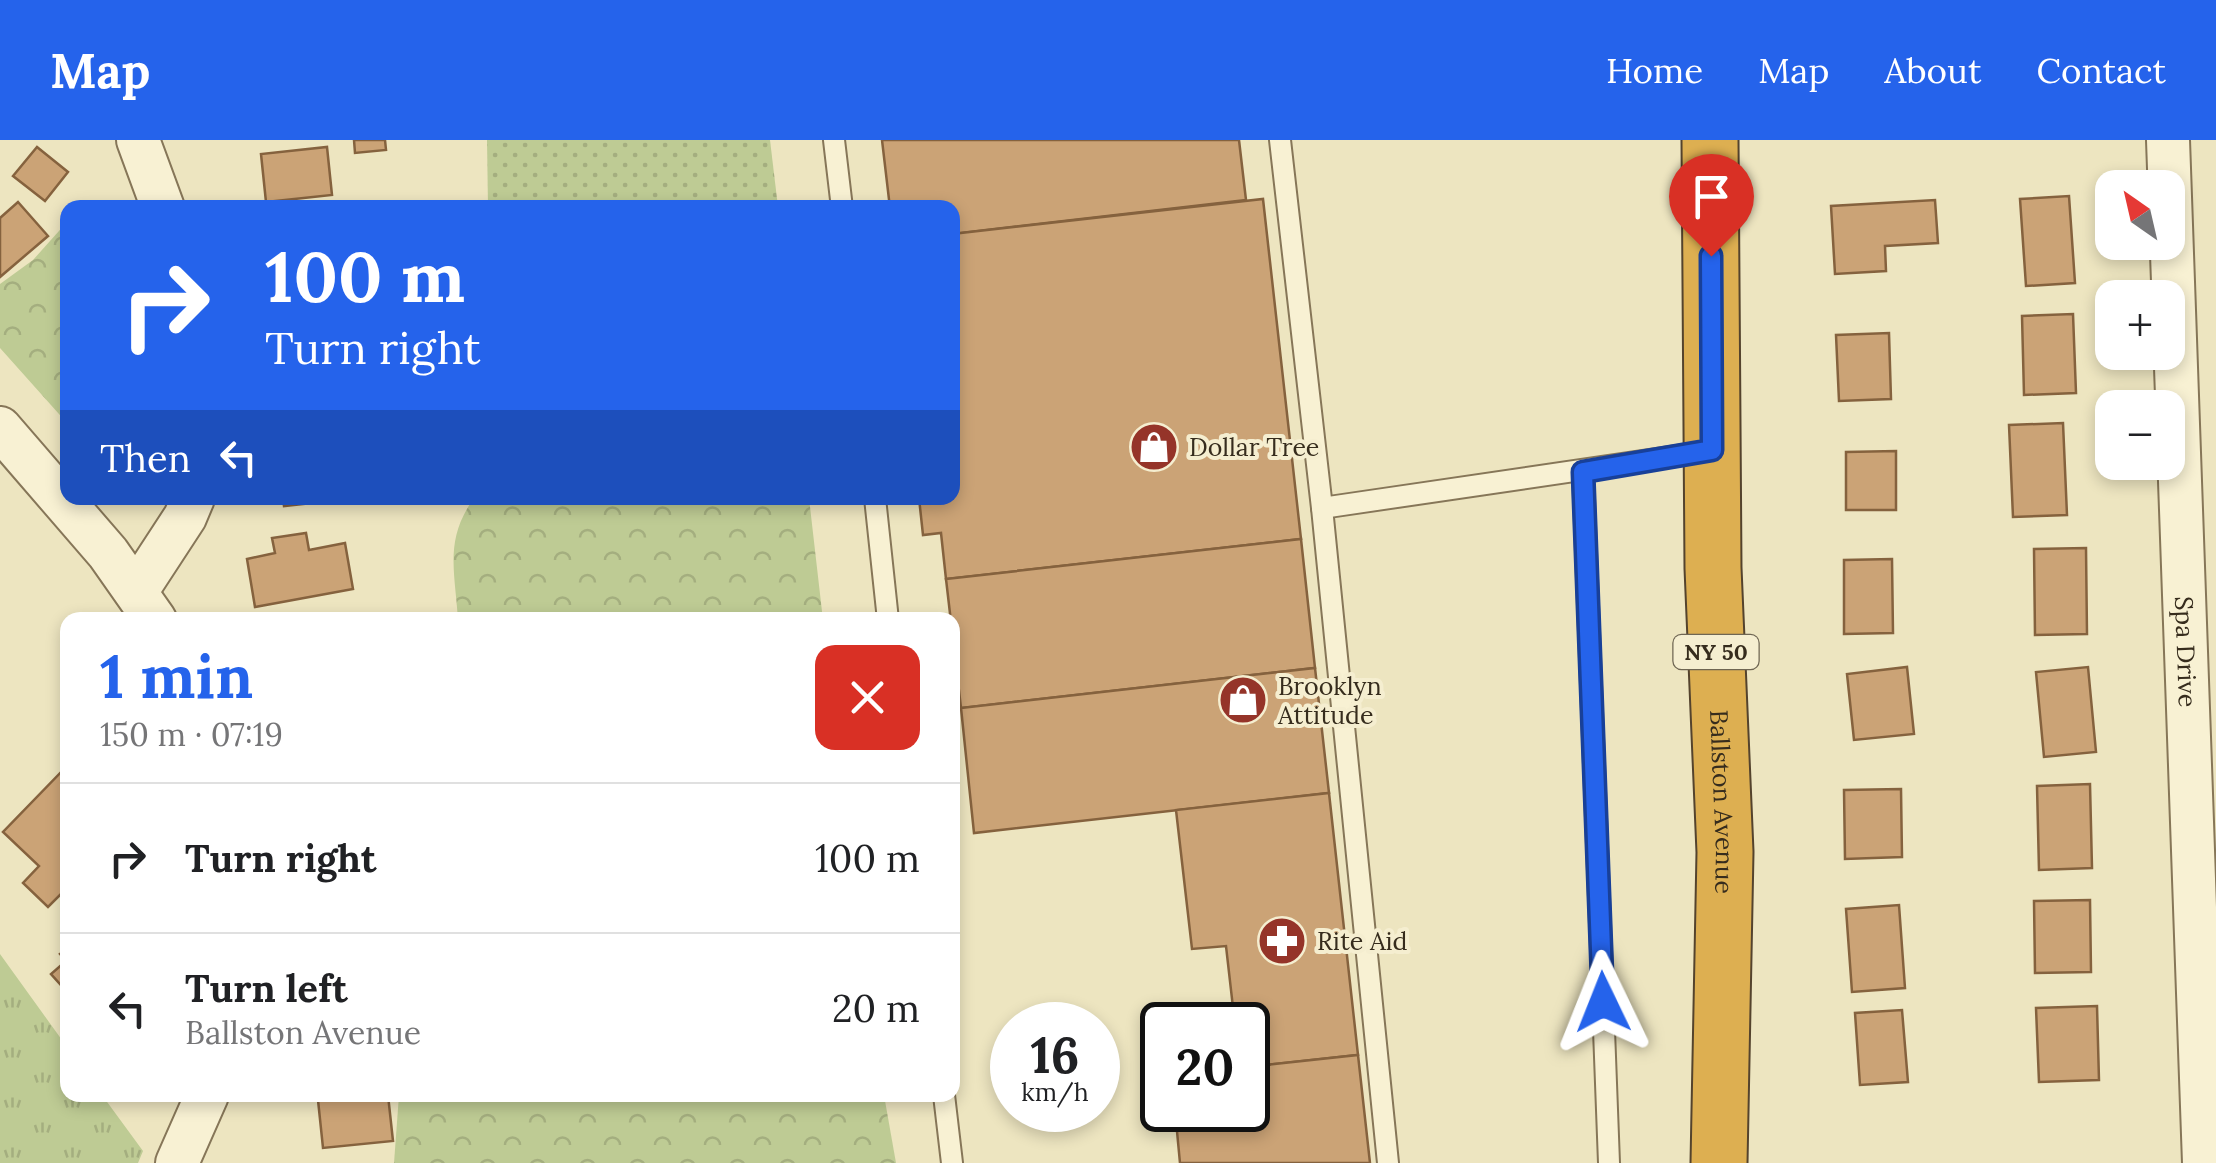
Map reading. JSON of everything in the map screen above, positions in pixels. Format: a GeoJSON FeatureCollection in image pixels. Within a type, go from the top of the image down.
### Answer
{"type":"FeatureCollection","features":[{"type":"Feature","properties":{"kind":"highway","name":"Ballston Avenue"},"geometry":{"type":"LineString","coordinates":[[1710,140],[1713,568],[1725,852],[1719,1163]]}},
{"type":"Feature","properties":{"kind":"street"},"geometry":{"type":"LineString","coordinates":[[138,140],[161,200]]}},
{"type":"Feature","properties":{"kind":"street","name":"Spa Drive"},"geometry":{"type":"LineString","coordinates":[[2168,140],[2204,1163]]}},
{"type":"Feature","properties":{"kind":"street"},"geometry":{"type":"LineString","coordinates":[[0,428],[60,497]]}},
{"type":"Feature","properties":{"kind":"street"},"geometry":{"type":"LineString","coordinates":[[67,505],[146,606]]}},
{"type":"Feature","properties":{"kind":"street"},"geometry":{"type":"LineString","coordinates":[[146,606],[190,505]]}},
{"type":"Feature","properties":{"kind":"street"},"geometry":{"type":"LineString","coordinates":[[177,1163],[203,1102]]}},
{"type":"Feature","properties":{"kind":"lane"},"geometry":{"type":"LineString","coordinates":[[834,140],[841,200]]}},
{"type":"Feature","properties":{"kind":"lane"},"geometry":{"type":"LineString","coordinates":[[1280,140],[1322,508],[1388,1163]]}},
{"type":"Feature","properties":{"kind":"lane"},"geometry":{"type":"LineString","coordinates":[[1322,508],[1712,450]]}},
{"type":"Feature","properties":{"kind":"lane"},"geometry":{"type":"LineString","coordinates":[[1583,472],[1608,1163]]}},
{"type":"Feature","properties":{"kind":"lane"},"geometry":{"type":"LineString","coordinates":[[875,505],[887,612]]}},
{"type":"Feature","properties":{"kind":"lane"},"geometry":{"type":"LineString","coordinates":[[945,1102],[952,1163]]}},
{"type":"Feature","properties":{"kind":"green space"},"geometry":{"type":"Polygon","coordinates":[[[487,140],[770,140],[777,200],[488,200],[487,140]]]}},
{"type":"Feature","properties":{"kind":"green space"},"geometry":{"type":"Polygon","coordinates":[[[60,230],[60,415],[0,348],[0,284],[33,260],[60,230]]]}},
{"type":"Feature","properties":{"kind":"green space"},"geometry":{"type":"Polygon","coordinates":[[[470,505],[810,505],[822,612],[457,612],[455,542],[470,505]]]}},
{"type":"Feature","properties":{"kind":"green space"},"geometry":{"type":"Polygon","coordinates":[[[0,954],[60,1037],[60,1102],[107,1102],[143,1151],[138,1163],[0,1163],[0,954]]]}},
{"type":"Feature","properties":{"kind":"green space"},"geometry":{"type":"Polygon","coordinates":[[[398,1102],[885,1102],[896,1163],[394,1163],[398,1102]]]}},
{"type":"Feature","properties":{"kind":"building"},"geometry":{"type":"Polygon","coordinates":[[[354,140],[385,140],[386,150],[355,153],[354,140]]]}},
{"type":"Feature","properties":{"kind":"building"},"geometry":{"type":"Polygon","coordinates":[[[882,140],[1239,140],[1246,200],[960,233],[960,200],[889,200],[882,140]]]}},
{"type":"Feature","properties":{"kind":"building"},"geometry":{"type":"Polygon","coordinates":[[[37,147],[68,172],[45,201],[13,176],[37,147]]]}},
{"type":"Feature","properties":{"kind":"building"},"geometry":{"type":"Polygon","coordinates":[[[327,147],[332,195],[266,200],[261,154],[327,147]]]}},
{"type":"Feature","properties":{"kind":"building"},"geometry":{"type":"Polygon","coordinates":[[[2069,196],[2075,283],[2026,286],[2020,199],[2069,196]]]}},
{"type":"Feature","properties":{"kind":"building"},"geometry":{"type":"Polygon","coordinates":[[[1263,199],[1301,539],[946,579],[941,533],[923,535],[920,505],[960,505],[960,233],[1263,199]]]}},
{"type":"Feature","properties":{"kind":"building"},"geometry":{"type":"Polygon","coordinates":[[[1935,200],[1938,243],[1885,246],[1886,271],[1835,274],[1831,206],[1935,200]]]}},
{"type":"Feature","properties":{"kind":"building"},"geometry":{"type":"Polygon","coordinates":[[[18,202],[48,236],[0,277],[0,218],[18,202]]]}},
{"type":"Feature","properties":{"kind":"building"},"geometry":{"type":"Polygon","coordinates":[[[2073,314],[2076,393],[2024,395],[2022,316],[2073,314]]]}},
{"type":"Feature","properties":{"kind":"building"},"geometry":{"type":"Polygon","coordinates":[[[1889,333],[1891,399],[1839,401],[1836,335],[1889,333]]]}},
{"type":"Feature","properties":{"kind":"building"},"geometry":{"type":"Polygon","coordinates":[[[2063,423],[2067,515],[2013,517],[2009,425],[2063,423]]]}},
{"type":"Feature","properties":{"kind":"building"},"geometry":{"type":"Polygon","coordinates":[[[1896,451],[1896,510],[1846,510],[1846,452],[1896,451]]]}},
{"type":"Feature","properties":{"kind":"building"},"geometry":{"type":"Polygon","coordinates":[[[306,533],[309,550],[345,543],[353,589],[255,607],[247,559],[275,553],[272,538],[306,533]]]}},
{"type":"Feature","properties":{"kind":"building"},"geometry":{"type":"Polygon","coordinates":[[[1301,539],[1315,668],[961,708],[960,612],[950,612],[946,579],[1301,539]]]}},
{"type":"Feature","properties":{"kind":"building"},"geometry":{"type":"Polygon","coordinates":[[[2086,548],[2087,634],[2035,635],[2034,549],[2086,548]]]}},
{"type":"Feature","properties":{"kind":"building"},"geometry":{"type":"Polygon","coordinates":[[[1892,559],[1893,633],[1844,634],[1844,560],[1892,559]]]}},
{"type":"Feature","properties":{"kind":"building"},"geometry":{"type":"Polygon","coordinates":[[[1907,667],[1914,734],[1854,740],[1847,674],[1907,667]]]}},
{"type":"Feature","properties":{"kind":"building"},"geometry":{"type":"Polygon","coordinates":[[[2088,667],[2096,752],[2044,757],[2036,672],[2088,667]]]}},
{"type":"Feature","properties":{"kind":"building"},"geometry":{"type":"Polygon","coordinates":[[[1315,668],[1329,793],[974,833],[961,708],[1315,668]]]}},
{"type":"Feature","properties":{"kind":"building"},"geometry":{"type":"Polygon","coordinates":[[[60,773],[60,895],[48,907],[23,883],[39,866],[3,832],[60,773]]]}},
{"type":"Feature","properties":{"kind":"building"},"geometry":{"type":"Polygon","coordinates":[[[2090,784],[2092,868],[2039,870],[2037,786],[2090,784]]]}},
{"type":"Feature","properties":{"kind":"building"},"geometry":{"type":"Polygon","coordinates":[[[1901,789],[1902,857],[1845,859],[1844,790],[1901,789]]]}},
{"type":"Feature","properties":{"kind":"building"},"geometry":{"type":"Polygon","coordinates":[[[1329,793],[1358,1055],[1270,1065],[1270,1002],[1232,1002],[1226,946],[1192,949],[1176,810],[1329,793]]]}},
{"type":"Feature","properties":{"kind":"building"},"geometry":{"type":"Polygon","coordinates":[[[2090,900],[2091,972],[2035,973],[2034,901],[2090,900]]]}},
{"type":"Feature","properties":{"kind":"building"},"geometry":{"type":"Polygon","coordinates":[[[1899,905],[1905,988],[1852,992],[1846,909],[1899,905]]]}},
{"type":"Feature","properties":{"kind":"building"},"geometry":{"type":"Polygon","coordinates":[[[60,966],[60,984],[51,974],[60,966]]]}},
{"type":"Feature","properties":{"kind":"building"},"geometry":{"type":"Polygon","coordinates":[[[2097,1006],[2099,1080],[2039,1082],[2036,1008],[2097,1006]]]}},
{"type":"Feature","properties":{"kind":"building"},"geometry":{"type":"Polygon","coordinates":[[[1902,1010],[1908,1082],[1860,1085],[1855,1013],[1902,1010]]]}},
{"type":"Feature","properties":{"kind":"building"},"geometry":{"type":"Polygon","coordinates":[[[1358,1055],[1370,1163],[1180,1163],[1177,1132],[1270,1132],[1270,1065],[1358,1055]]]}},
{"type":"Feature","properties":{"kind":"building"},"geometry":{"type":"Polygon","coordinates":[[[318,1102],[389,1102],[393,1141],[323,1148],[318,1102]]]}},
{"type":"Feature","properties":{"kind":"place","name":"Dollar Tree"},"geometry":{"type":"Point","coordinates":[1154,447]}},
{"type":"Feature","properties":{"kind":"place","name":"Brooklyn Attitude"},"geometry":{"type":"Point","coordinates":[1243,700]}},
{"type":"Feature","properties":{"kind":"place","name":"Rite Aid"},"geometry":{"type":"Point","coordinates":[1282,941]}},
{"type":"Feature","properties":{"kind":"route"},"geometry":{"type":"LineString","coordinates":[[1603,1002],[1583,472],[1712,450],[1711,256]]}}]}
